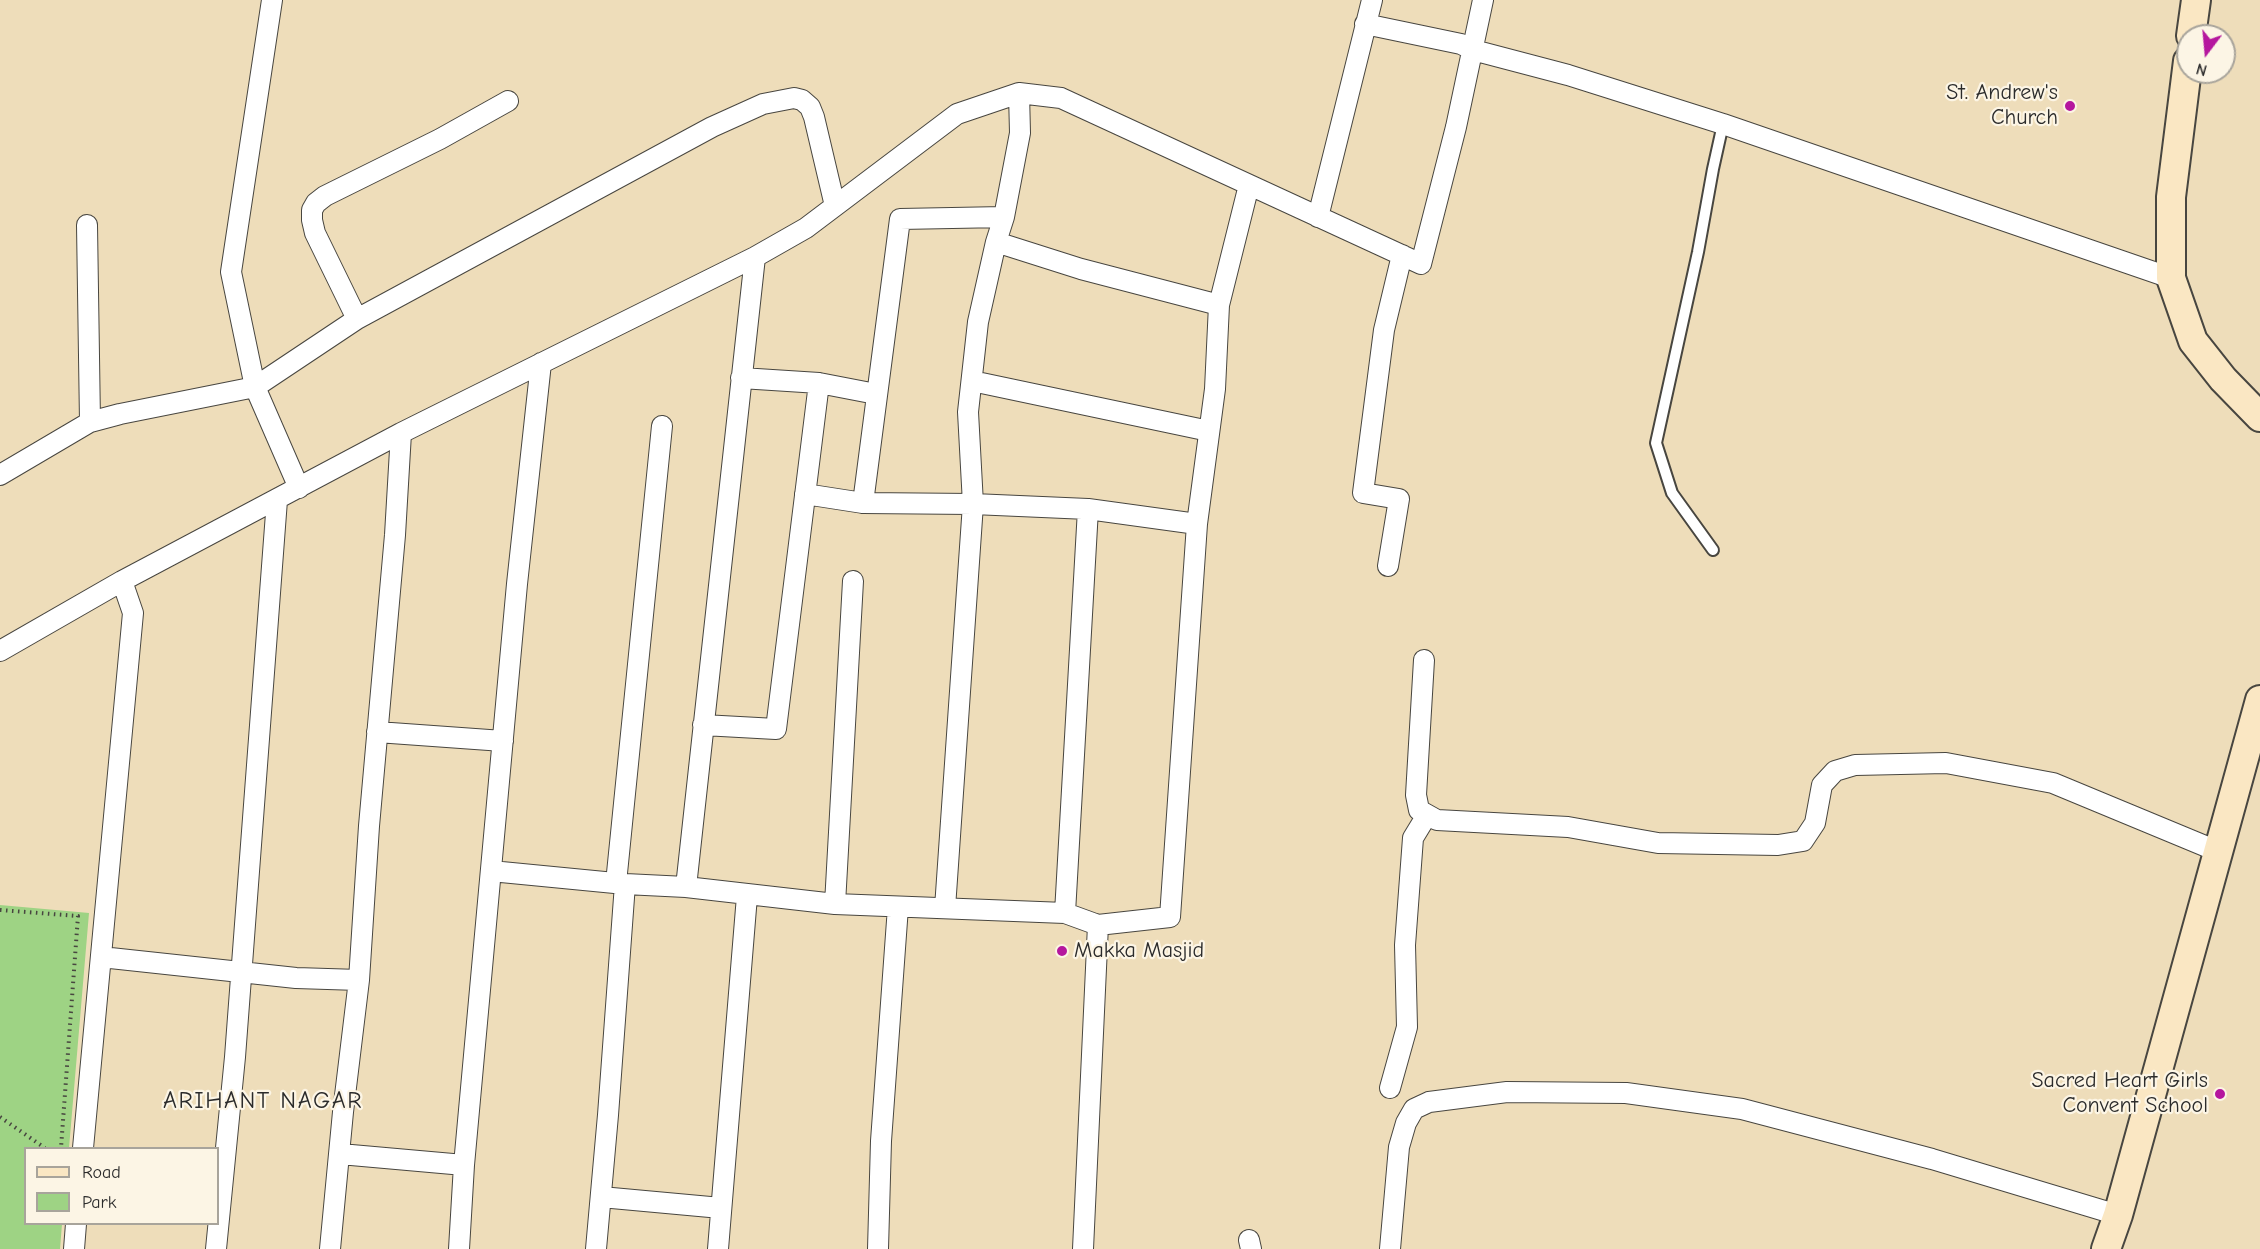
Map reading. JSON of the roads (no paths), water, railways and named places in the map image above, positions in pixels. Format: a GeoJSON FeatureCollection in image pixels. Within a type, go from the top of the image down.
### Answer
{"type":"FeatureCollection","features":[{"type":"Feature","properties":{"kind":"main road"},"geometry":{"type":"LineString","coordinates":[[2193,24],[2196,0]]}},
{"type":"Feature","properties":{"kind":"main road"},"geometry":{"type":"LineString","coordinates":[[2185,84],[2171,197],[2171,278],[2193,341],[2223,379],[2260,417]]}},
{"type":"Feature","properties":{"kind":"main road"},"geometry":{"type":"LineString","coordinates":[[2106,1249],[2118,1215],[2260,700]]}},
{"type":"Feature","properties":{"kind":"street"},"geometry":{"type":"LineString","coordinates":[[272,0],[231,272],[255,387],[299,488]]}},
{"type":"Feature","properties":{"kind":"street"},"geometry":{"type":"LineString","coordinates":[[1318,217],[1372,0]]}},
{"type":"Feature","properties":{"kind":"street"},"geometry":{"type":"LineString","coordinates":[[0,651],[122,581],[401,433],[755,257],[806,228],[957,114],[1019,93],[1061,98],[1421,264],[1456,127],[1483,0]]}},
{"type":"Feature","properties":{"kind":"street"},"geometry":{"type":"LineString","coordinates":[[1365,24],[1461,44],[1473,50],[1568,75],[1723,124],[2171,278]]}},
{"type":"Feature","properties":{"kind":"street"},"geometry":{"type":"LineString","coordinates":[[945,908],[973,504],[968,412],[978,322],[996,242],[1004,218],[1020,133],[1019,93]]}},
{"type":"Feature","properties":{"kind":"street"},"geometry":{"type":"LineString","coordinates":[[0,475],[90,422],[255,387],[357,319],[712,127],[763,104],[783,99],[802,100],[810,107],[835,206]]}},
{"type":"Feature","properties":{"kind":"street"},"geometry":{"type":"LineString","coordinates":[[357,319],[315,232],[312,210],[316,203],[440,140],[508,101]]}},
{"type":"Feature","properties":{"kind":"street"},"geometry":{"type":"LineString","coordinates":[[491,870],[620,884],[686,887],[747,896],[835,904],[1065,913],[1098,925],[1170,917],[1197,524],[1215,389],[1219,306],[1249,185]]}},
{"type":"Feature","properties":{"kind":"street"},"geometry":{"type":"LineString","coordinates":[[863,503],[900,219],[1004,218]]}},
{"type":"Feature","properties":{"kind":"street"},"geometry":{"type":"LineString","coordinates":[[87,225],[90,422]]}},
{"type":"Feature","properties":{"kind":"street"},"geometry":{"type":"LineString","coordinates":[[996,242],[1081,269],[1219,306]]}},
{"type":"Feature","properties":{"kind":"street"},"geometry":{"type":"LineString","coordinates":[[1388,566],[1399,499],[1363,493],[1384,330],[1402,255]]}},
{"type":"Feature","properties":{"kind":"street"},"geometry":{"type":"LineString","coordinates":[[686,887],[755,257]]}},
{"type":"Feature","properties":{"kind":"street"},"geometry":{"type":"LineString","coordinates":[[459,1249],[464,1165],[517,584],[541,363]]}},
{"type":"Feature","properties":{"kind":"street"},"geometry":{"type":"LineString","coordinates":[[741,378],[819,383],[876,394]]}},
{"type":"Feature","properties":{"kind":"street"},"geometry":{"type":"LineString","coordinates":[[972,381],[1209,430]]}},
{"type":"Feature","properties":{"kind":"street"},"geometry":{"type":"LineString","coordinates":[[703,725],[776,729],[819,383]]}},
{"type":"Feature","properties":{"kind":"street"},"geometry":{"type":"LineString","coordinates":[[596,1249],[620,884],[662,426]]}},
{"type":"Feature","properties":{"kind":"street"},"geometry":{"type":"LineString","coordinates":[[330,1249],[359,980],[377,732],[395,536],[401,433]]}},
{"type":"Feature","properties":{"kind":"street"},"geometry":{"type":"LineString","coordinates":[[805,494],[863,503],[973,504],[1088,509],[1197,524]]}},
{"type":"Feature","properties":{"kind":"street"},"geometry":{"type":"LineString","coordinates":[[219,1216],[241,970],[277,500]]}},
{"type":"Feature","properties":{"kind":"street"},"geometry":{"type":"LineString","coordinates":[[1065,913],[1088,509]]}},
{"type":"Feature","properties":{"kind":"street"},"geometry":{"type":"LineString","coordinates":[[835,904],[853,580]]}},
{"type":"Feature","properties":{"kind":"street"},"geometry":{"type":"LineString","coordinates":[[83,1147],[133,613],[122,581]]}},
{"type":"Feature","properties":{"kind":"street"},"geometry":{"type":"LineString","coordinates":[[1424,660],[1416,795],[1419,810],[1437,820],[1568,827],[1658,843],[1778,845],[1803,841],[1815,823],[1822,785],[1835,771],[1855,765],[1946,763],[2053,783],[2217,851]]}},
{"type":"Feature","properties":{"kind":"street"},"geometry":{"type":"LineString","coordinates":[[377,732],[503,741]]}},
{"type":"Feature","properties":{"kind":"street"},"geometry":{"type":"LineString","coordinates":[[1390,1088],[1407,1027],[1406,945],[1413,838],[1427,815]]}},
{"type":"Feature","properties":{"kind":"street"},"geometry":{"type":"LineString","coordinates":[[718,1249],[747,896]]}},
{"type":"Feature","properties":{"kind":"street"},"geometry":{"type":"LineString","coordinates":[[878,1249],[881,1141],[898,907]]}},
{"type":"Feature","properties":{"kind":"street"},"geometry":{"type":"LineString","coordinates":[[1083,1249],[1098,925]]}},
{"type":"Feature","properties":{"kind":"street"},"geometry":{"type":"LineString","coordinates":[[101,957],[241,970],[296,978],[359,980]]}},
{"type":"Feature","properties":{"kind":"street"},"geometry":{"type":"LineString","coordinates":[[1402,1249],[1390,1249],[1399,1147],[1406,1123],[1414,1108],[1430,1102],[1507,1092],[1626,1093],[1742,1109],[1932,1160],[2118,1215]]}},
{"type":"Feature","properties":{"kind":"street"},"geometry":{"type":"LineString","coordinates":[[340,1154],[464,1165]]}},
{"type":"Feature","properties":{"kind":"street"},"geometry":{"type":"LineString","coordinates":[[601,1197],[721,1208]]}},
{"type":"Feature","properties":{"kind":"street"},"geometry":{"type":"LineString","coordinates":[[74,1249],[76,1225]]}},
{"type":"Feature","properties":{"kind":"street"},"geometry":{"type":"LineString","coordinates":[[216,1249],[218,1225]]}},
{"type":"Feature","properties":{"kind":"lane"},"geometry":{"type":"LineString","coordinates":[[1713,550],[1672,493],[1656,443],[1698,252],[1723,124]]}},
{"type":"Feature","properties":{"kind":"place","name":"St. Andrew's Church"},"geometry":{"type":"Point","coordinates":[2070,106]}},
{"type":"Feature","properties":{"kind":"place","name":"Makka Masjid"},"geometry":{"type":"Point","coordinates":[1062,951]}},
{"type":"Feature","properties":{"kind":"place","name":"Sacred Heart Girls Convent School"},"geometry":{"type":"Point","coordinates":[2220,1094]}},
{"type":"Feature","properties":{"kind":"district","name":"ARIHANT NAGAR"},"geometry":{"type":"Point","coordinates":[263,1101]}}]}
